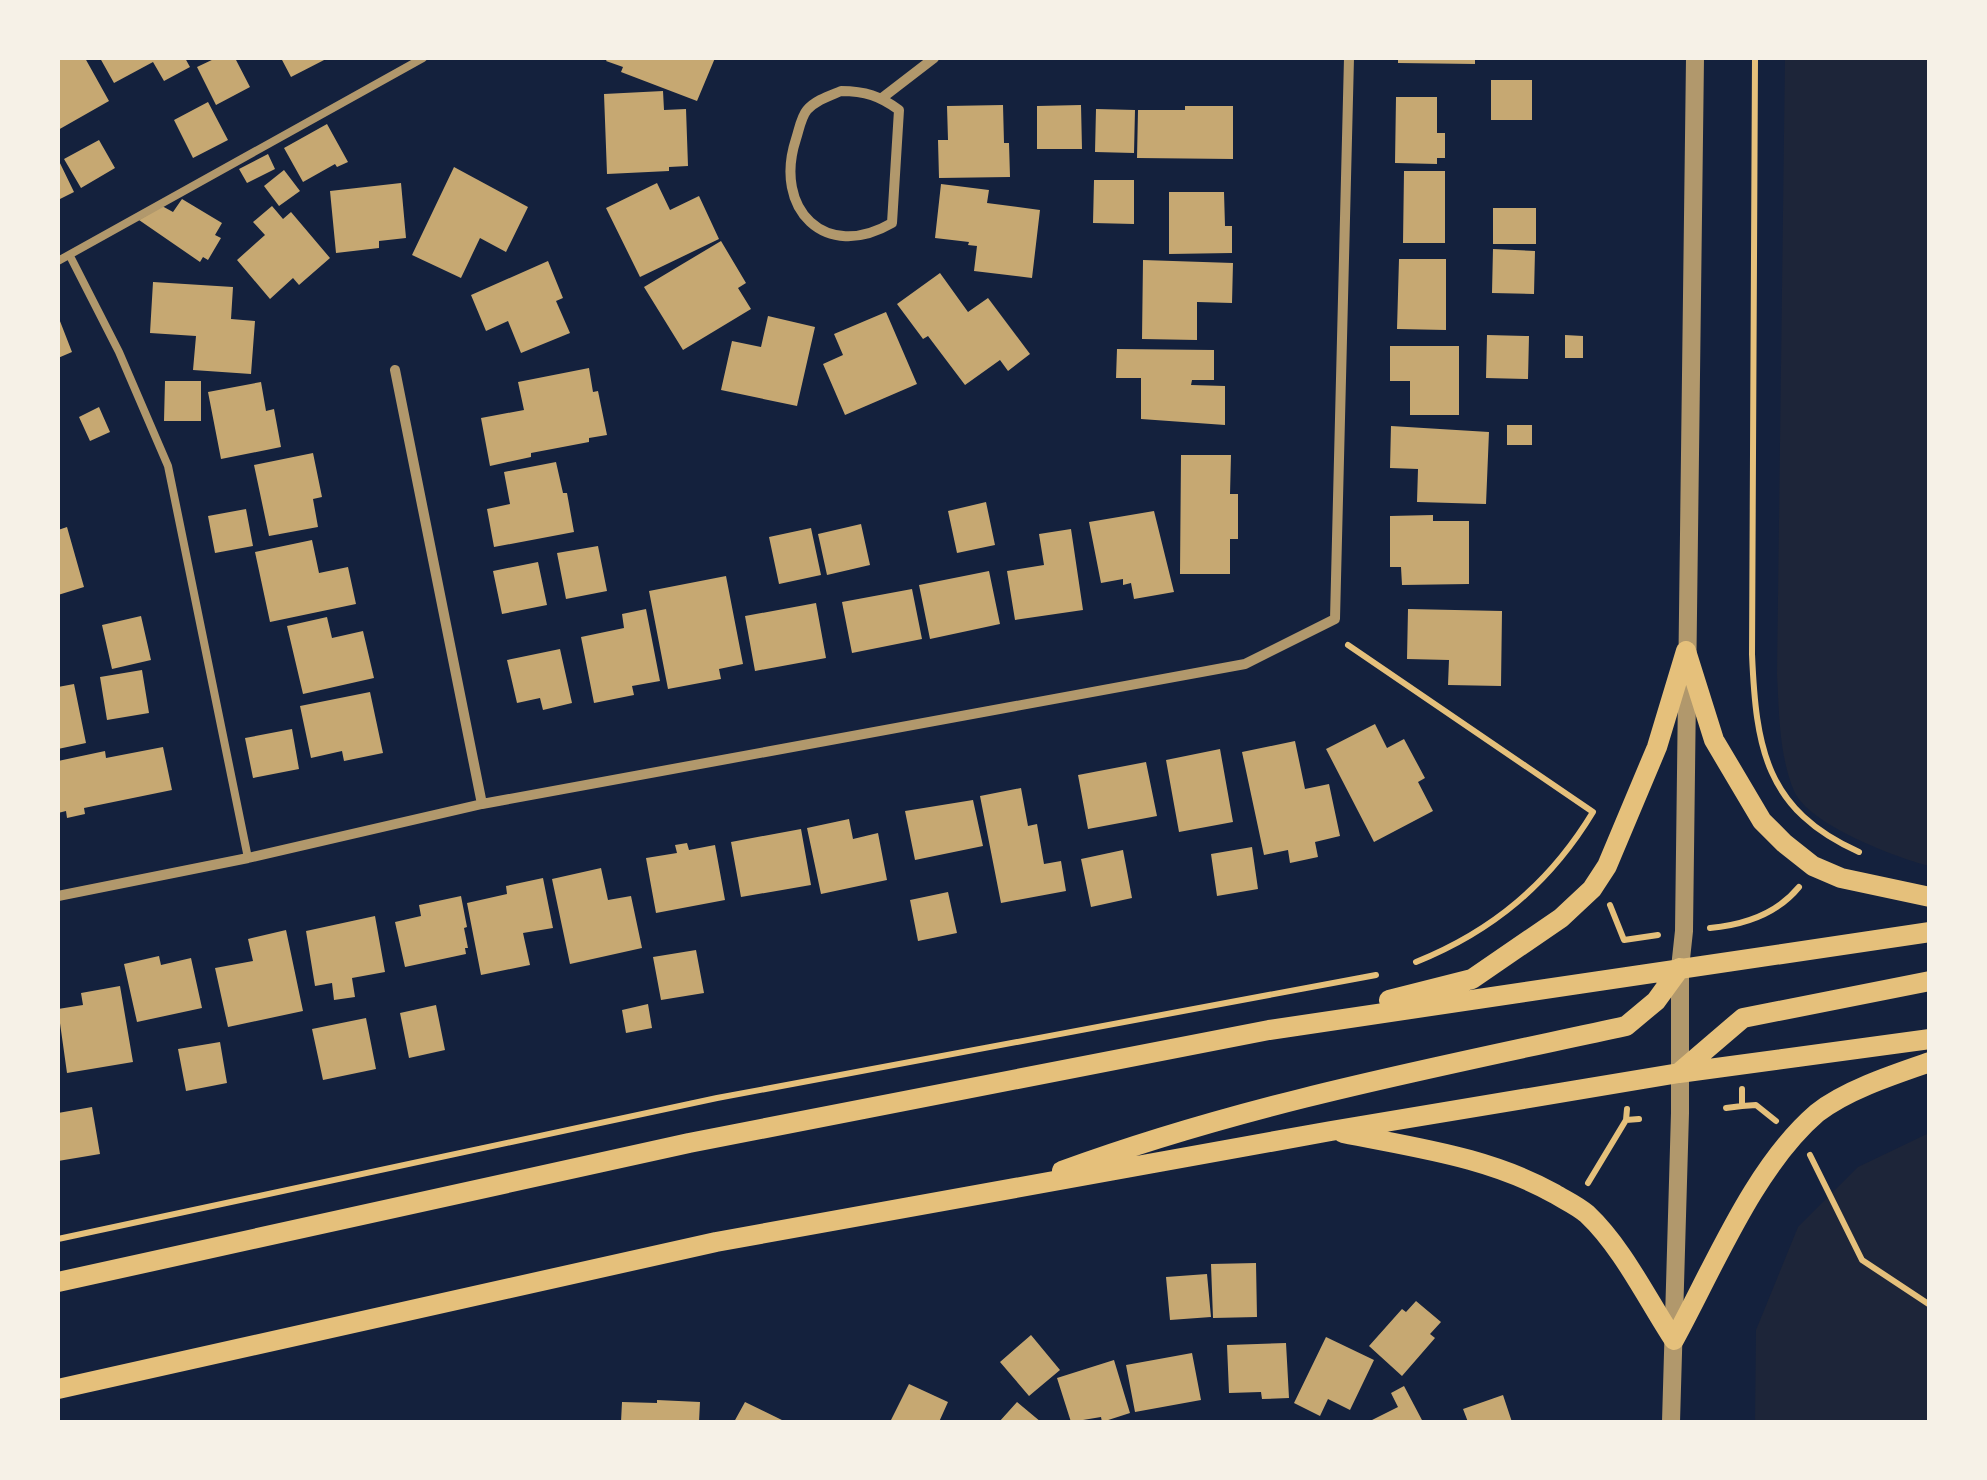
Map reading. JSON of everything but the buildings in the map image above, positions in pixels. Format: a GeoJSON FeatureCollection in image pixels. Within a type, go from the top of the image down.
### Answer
{"type":"FeatureCollection","features":[{"type":"Feature","properties":{"kind":"main road"},"geometry":{"type":"LineString","coordinates":[[1686,652],[1714,740],[1762,821],[1813,866],[1841,878],[1930,897]]}},
{"type":"Feature","properties":{"kind":"main road"},"geometry":{"type":"LineString","coordinates":[[1269,1030],[1472,979],[1561,918],[1592,889],[1607,866],[1656,747],[1686,652]]}},
{"type":"Feature","properties":{"kind":"main road"},"geometry":{"type":"LineString","coordinates":[[58,1282],[689,1143],[1269,1030],[1930,932]]}},
{"type":"Feature","properties":{"kind":"main road"},"geometry":{"type":"LineString","coordinates":[[1006,1191],[1127,1146],[1339,1088],[1626,1026],[1656,1001],[1680,968]]}},
{"type":"Feature","properties":{"kind":"main road"},"geometry":{"type":"LineString","coordinates":[[1679,1073],[1743,1018],[1930,980]]}},
{"type":"Feature","properties":{"kind":"main road"},"geometry":{"type":"LineString","coordinates":[[58,1389],[716,1242],[1331,1131],[1679,1073],[1930,1039]]}},
{"type":"Feature","properties":{"kind":"main road"},"geometry":{"type":"LineString","coordinates":[[1331,1131],[1472,1159],[1529,1180],[1570,1203],[1603,1234],[1674,1340],[1770,1162],[1820,1110],[1887,1076],[1930,1062]]}},
{"type":"Feature","properties":{"kind":"street"},"geometry":{"type":"LineString","coordinates":[[882,98],[934,58]]}},
{"type":"Feature","properties":{"kind":"street"},"geometry":{"type":"LineString","coordinates":[[58,896],[248,858],[482,804],[1245,664],[1335,619],[1348,58]]}},
{"type":"Feature","properties":{"kind":"street"},"geometry":{"type":"LineString","coordinates":[[1671,1422],[1680,968],[1684,931],[1695,58]]}},
{"type":"Feature","properties":{"kind":"street"},"geometry":{"type":"LineString","coordinates":[[841,91],[862,91],[882,98],[899,110],[892,223],[874,233],[854,237],[834,234],[815,225],[800,210],[790,191],[788,170],[805,112],[821,99],[841,91]]}},
{"type":"Feature","properties":{"kind":"street"},"geometry":{"type":"LineString","coordinates":[[395,370],[482,804]]}},
{"type":"Feature","properties":{"kind":"lane"},"geometry":{"type":"LineString","coordinates":[[58,261],[424,58]]}},
{"type":"Feature","properties":{"kind":"lane"},"geometry":{"type":"LineString","coordinates":[[70,256],[119,352],[168,466],[248,858]]}},
{"type":"Feature","properties":{"kind":"path"},"geometry":{"type":"LineString","coordinates":[[1755,58],[1752,654],[1757,724],[1773,778],[1796,810],[1832,838]]}},
{"type":"Feature","properties":{"kind":"path"},"geometry":{"type":"LineString","coordinates":[[1348,644],[1593,812],[1560,862],[1512,909],[1471,937],[1402,968]]}},
{"type":"Feature","properties":{"kind":"path"},"geometry":{"type":"LineString","coordinates":[[1727,926],[1746,924],[1754,916],[1782,906],[1807,878]]}},
{"type":"Feature","properties":{"kind":"path"},"geometry":{"type":"LineString","coordinates":[[1604,899],[1614,911],[1624,940],[1641,938]]}},
{"type":"Feature","properties":{"kind":"path"},"geometry":{"type":"LineString","coordinates":[[58,1239],[717,1098],[1389,971]]}},
{"type":"Feature","properties":{"kind":"path"},"geometry":{"type":"LineString","coordinates":[[1742,1087],[1742,1106]]}},
{"type":"Feature","properties":{"kind":"path"},"geometry":{"type":"LineString","coordinates":[[1726,1108],[1756,1105],[1780,1124]]}},
{"type":"Feature","properties":{"kind":"path"},"geometry":{"type":"LineString","coordinates":[[1576,1196],[1626,1120],[1627,1109]]}},
{"type":"Feature","properties":{"kind":"path"},"geometry":{"type":"LineString","coordinates":[[1626,1120],[1639,1119]]}},
{"type":"Feature","properties":{"kind":"path"},"geometry":{"type":"LineString","coordinates":[[1802,1144],[1816,1164],[1862,1260],[1930,1306]]}},
{"type":"Feature","properties":{"kind":"shaded area"},"geometry":{"type":"Polygon","coordinates":[[[1785,58],[1929,58],[1929,866],[1875,847],[1817,816],[1794,791],[1783,748],[1777,674],[1785,58]]]}},
{"type":"Feature","properties":{"kind":"shaded area"},"geometry":{"type":"Polygon","coordinates":[[[1929,1133],[1929,1422],[1755,1422],[1756,1330],[1798,1227],[1858,1167],[1929,1133]]]}}]}
